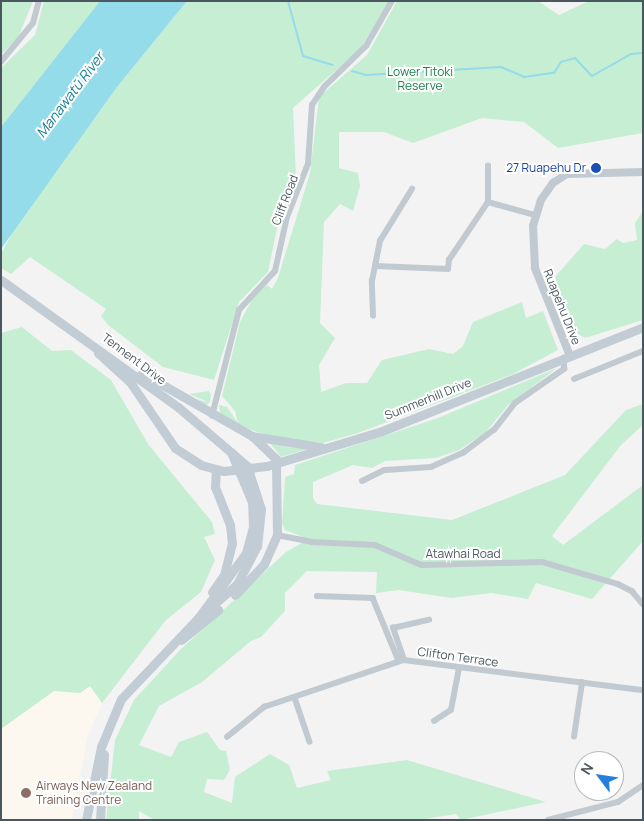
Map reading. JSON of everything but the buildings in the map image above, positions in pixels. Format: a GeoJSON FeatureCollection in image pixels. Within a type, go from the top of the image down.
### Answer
{"type":"FeatureCollection","features":[{"type":"Feature","properties":{"kind":"main road","name":"Tennent Drive"},"geometry":{"type":"LineString","coordinates":[[1,280],[23,292],[242,458],[253,478],[261,509],[260,532],[252,559],[237,584],[160,654],[128,688],[111,719],[93,776],[86,820]]}},
{"type":"Feature","properties":{"kind":"main road"},"geometry":{"type":"LineString","coordinates":[[58,318],[130,382],[175,448],[220,471],[215,487],[230,524],[229,561],[217,587],[160,654]]}},
{"type":"Feature","properties":{"kind":"main road","name":"Summerhill Drive"},"geometry":{"type":"LineString","coordinates":[[220,471],[267,466],[339,445],[643,326]]}},
{"type":"Feature","properties":{"kind":"main road"},"geometry":{"type":"LineString","coordinates":[[93,344],[212,416],[252,436],[272,451],[277,463],[277,535],[253,578],[195,630],[160,654]]}},
{"type":"Feature","properties":{"kind":"main road"},"geometry":{"type":"LineString","coordinates":[[252,436],[298,447],[339,445]]}},
{"type":"Feature","properties":{"kind":"main road","name":"Tennent Drive"},"geometry":{"type":"LineString","coordinates":[[100,820],[101,776],[111,719]]}},
{"type":"Feature","properties":{"kind":"street"},"geometry":{"type":"LineString","coordinates":[[1,62],[33,23],[39,1]]}},
{"type":"Feature","properties":{"kind":"street","name":"Cliff Road"},"geometry":{"type":"LineString","coordinates":[[212,416],[239,310],[275,271],[287,217],[308,164],[312,105],[324,87],[366,46],[392,1]]}},
{"type":"Feature","properties":{"kind":"street"},"geometry":{"type":"LineString","coordinates":[[376,266],[448,269],[449,260],[488,202],[488,166]]}},
{"type":"Feature","properties":{"kind":"street","name":"Ruapehu Drive"},"geometry":{"type":"LineString","coordinates":[[567,357],[535,268],[536,215],[546,191],[567,174],[643,172]]}},
{"type":"Feature","properties":{"kind":"street"},"geometry":{"type":"LineString","coordinates":[[373,316],[376,266],[380,241],[412,189]]}},
{"type":"Feature","properties":{"kind":"street"},"geometry":{"type":"LineString","coordinates":[[488,202],[536,215]]}},
{"type":"Feature","properties":{"kind":"street"},"geometry":{"type":"LineString","coordinates":[[574,379],[643,351]]}},
{"type":"Feature","properties":{"kind":"street"},"geometry":{"type":"LineString","coordinates":[[362,481],[385,470],[431,467],[463,453],[494,430],[515,403],[564,369],[567,357]]}},
{"type":"Feature","properties":{"kind":"street","name":"Atawhai Road"},"geometry":{"type":"LineString","coordinates":[[277,535],[312,542],[375,545],[422,565],[542,562],[618,584],[632,591],[643,604]]}},
{"type":"Feature","properties":{"kind":"street"},"geometry":{"type":"LineString","coordinates":[[317,596],[373,598],[401,661]]}},
{"type":"Feature","properties":{"kind":"street"},"geometry":{"type":"LineString","coordinates":[[401,661],[393,628],[429,620]]}},
{"type":"Feature","properties":{"kind":"street","name":"Clifton Terrace"},"geometry":{"type":"LineString","coordinates":[[228,737],[257,710],[401,661],[643,690]]}},
{"type":"Feature","properties":{"kind":"street"},"geometry":{"type":"LineString","coordinates":[[434,721],[452,710],[459,668]]}},
{"type":"Feature","properties":{"kind":"street"},"geometry":{"type":"LineString","coordinates":[[574,737],[582,683]]}},
{"type":"Feature","properties":{"kind":"street"},"geometry":{"type":"LineString","coordinates":[[294,698],[310,742]]}},
{"type":"Feature","properties":{"kind":"street"},"geometry":{"type":"LineString","coordinates":[[548,820],[618,802],[643,785]]}},
{"type":"Feature","properties":{"kind":"shaded area"},"geometry":{"type":"Polygon","coordinates":[[[90,686],[102,703],[88,735],[71,820],[1,820],[1,729],[54,691],[80,693],[90,686]]]}},
{"type":"Feature","properties":{"kind":"green space"},"geometry":{"type":"Polygon","coordinates":[[[1,1],[33,1],[18,38],[1,55],[1,1]]]}},
{"type":"Feature","properties":{"kind":"green space"},"geometry":{"type":"Polygon","coordinates":[[[44,1],[100,1],[1,127],[1,68],[35,35],[44,1]]]}},
{"type":"Feature","properties":{"kind":"green space"},"geometry":{"type":"Polygon","coordinates":[[[187,1],[390,1],[360,49],[293,108],[296,177],[280,214],[268,272],[239,302],[214,380],[163,367],[108,325],[101,316],[106,309],[30,257],[11,274],[1,268],[1,254],[12,233],[117,87],[187,1]]]}},
{"type":"Feature","properties":{"kind":"green space","name":"Lower Titoki Reserve"},"geometry":{"type":"Polygon","coordinates":[[[397,1],[538,1],[559,15],[589,1],[643,1],[643,133],[558,148],[524,122],[482,118],[413,143],[384,132],[339,132],[339,168],[358,173],[360,186],[353,211],[340,204],[324,222],[320,323],[335,338],[319,365],[321,392],[346,383],[367,383],[382,360],[429,349],[453,354],[463,346],[473,322],[522,302],[526,318],[543,311],[558,350],[513,374],[358,433],[323,443],[284,440],[251,430],[225,419],[220,414],[219,405],[227,407],[238,423],[235,411],[222,396],[240,322],[256,292],[267,285],[272,289],[278,278],[310,173],[319,97],[367,55],[397,1]]]}},
{"type":"Feature","properties":{"kind":"green space"},"geometry":{"type":"Polygon","coordinates":[[[643,211],[643,320],[585,338],[573,331],[561,309],[555,277],[584,244],[605,249],[617,239],[623,243],[637,240],[635,223],[643,211]]]}},
{"type":"Feature","properties":{"kind":"green space"},"geometry":{"type":"Polygon","coordinates":[[[22,327],[52,351],[71,350],[111,380],[148,444],[212,522],[215,534],[204,537],[215,560],[201,592],[166,620],[102,703],[90,686],[80,693],[54,691],[1,729],[1,333],[22,327]]]}},
{"type":"Feature","properties":{"kind":"green space"},"geometry":{"type":"Polygon","coordinates":[[[557,368],[508,405],[485,433],[459,450],[436,458],[385,461],[372,468],[353,465],[313,482],[313,498],[317,504],[452,520],[565,475],[626,410],[643,404],[643,425],[621,445],[552,536],[563,545],[643,485],[643,541],[592,599],[536,583],[528,599],[491,593],[451,598],[399,590],[376,593],[377,572],[307,571],[285,593],[285,611],[261,637],[251,641],[202,682],[159,706],[139,745],[171,757],[179,742],[207,732],[220,750],[226,751],[230,770],[224,780],[207,779],[204,792],[232,803],[235,777],[270,754],[289,765],[297,788],[331,780],[327,771],[407,760],[546,802],[461,820],[456,814],[419,820],[154,820],[139,811],[139,820],[106,820],[115,740],[134,700],[180,650],[286,552],[303,542],[303,537],[285,530],[282,523],[285,477],[294,474],[295,465],[438,418],[557,368]]]}},
{"type":"Feature","properties":{"kind":"green space"},"geometry":{"type":"Polygon","coordinates":[[[209,391],[211,395],[210,402],[205,406],[184,396],[208,402],[189,394],[209,391]]]}},
{"type":"Feature","properties":{"kind":"green space"},"geometry":{"type":"Polygon","coordinates":[[[269,442],[288,447],[308,449],[281,457],[269,442]]]}},
{"type":"Feature","properties":{"kind":"water","name":"Manawatū River"},"geometry":{"type":"Polygon","coordinates":[[[100,1],[187,1],[117,87],[1,249],[1,127],[100,1]]]}},
{"type":"Feature","properties":{"kind":"waterway"},"geometry":{"type":"LineString","coordinates":[[288,1],[303,56],[333,65]]}},
{"type":"Feature","properties":{"kind":"waterway"},"geometry":{"type":"LineString","coordinates":[[352,71],[366,75],[501,67],[524,77],[554,73],[561,62],[575,58],[592,76],[631,54],[643,53]]}},
{"type":"Feature","properties":{"kind":"place","name":"27 Ruapehu Dr"},"geometry":{"type":"Point","coordinates":[596,168]}},
{"type":"Feature","properties":{"kind":"place","name":"Airways New Zealand Training Centre"},"geometry":{"type":"Point","coordinates":[26,793]}}]}
